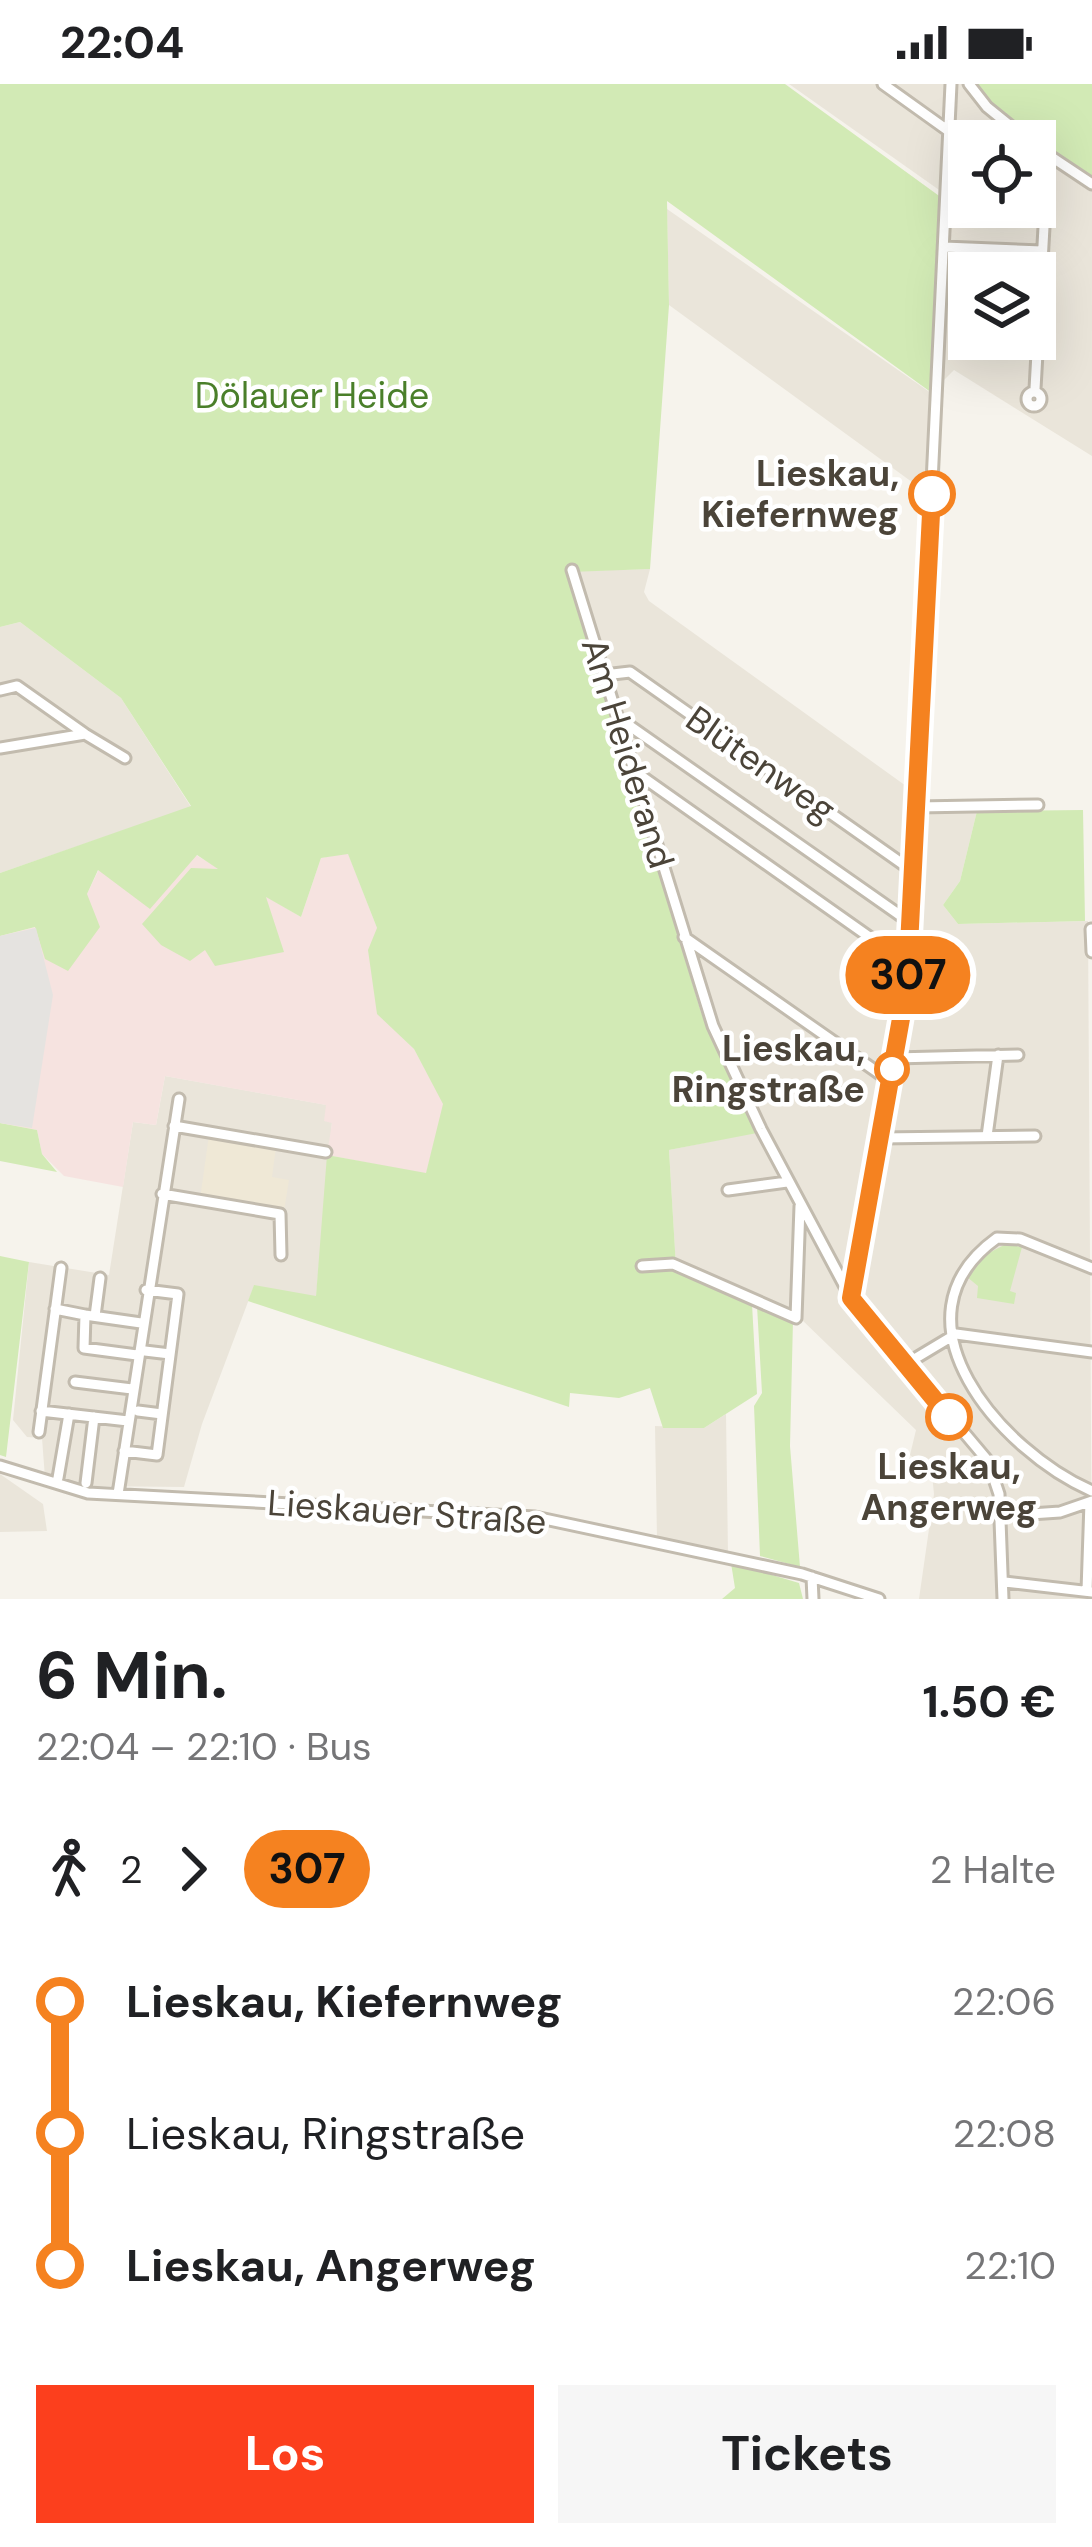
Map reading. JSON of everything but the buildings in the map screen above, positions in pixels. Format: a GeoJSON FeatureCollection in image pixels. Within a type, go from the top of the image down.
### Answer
{"type":"FeatureCollection","features":[{"type":"Feature","properties":{"kind":"street"},"geometry":{"type":"LineString","coordinates":[[883,84],[948,131]]}},
{"type":"Feature","properties":{"kind":"street"},"geometry":{"type":"LineString","coordinates":[[950,120],[951,84]]}},
{"type":"Feature","properties":{"kind":"street"},"geometry":{"type":"LineString","coordinates":[[969,84],[1003,120]]}},
{"type":"Feature","properties":{"kind":"street"},"geometry":{"type":"LineString","coordinates":[[1056,160],[1092,184]]}},
{"type":"Feature","properties":{"kind":"street"},"geometry":{"type":"LineString","coordinates":[[851,1298],[909,965],[948,170]]}},
{"type":"Feature","properties":{"kind":"street"},"geometry":{"type":"LineString","coordinates":[[1035,389],[1043,228]]}},
{"type":"Feature","properties":{"kind":"street"},"geometry":{"type":"LineString","coordinates":[[944,247],[1042,251]]}},
{"type":"Feature","properties":{"kind":"street","name":"Am Heiderand"},"geometry":{"type":"LineString","coordinates":[[572,570],[713,1027],[787,1182],[851,1298],[988,1461],[1000,1516],[1003,1599]]}},
{"type":"Feature","properties":{"kind":"street","name":"Blütenweg"},"geometry":{"type":"LineString","coordinates":[[604,675],[630,672],[914,872]]}},
{"type":"Feature","properties":{"kind":"street"},"geometry":{"type":"LineString","coordinates":[[0,690],[16,686],[125,758]]}},
{"type":"Feature","properties":{"kind":"street"},"geometry":{"type":"LineString","coordinates":[[619,725],[627,724],[911,923]]}},
{"type":"Feature","properties":{"kind":"street"},"geometry":{"type":"LineString","coordinates":[[0,748],[85,734]]}},
{"type":"Feature","properties":{"kind":"street"},"geometry":{"type":"LineString","coordinates":[[632,770],[909,965]]}},
{"type":"Feature","properties":{"kind":"street"},"geometry":{"type":"LineString","coordinates":[[916,807],[1038,805]]}},
{"type":"Feature","properties":{"kind":"street"},"geometry":{"type":"LineString","coordinates":[[1091,929],[1092,952]]}},
{"type":"Feature","properties":{"kind":"street"},"geometry":{"type":"LineString","coordinates":[[684,937],[890,1081]]}},
{"type":"Feature","properties":{"kind":"street"},"geometry":{"type":"LineString","coordinates":[[987,1136],[998,1055]]}},
{"type":"Feature","properties":{"kind":"street"},"geometry":{"type":"LineString","coordinates":[[894,1058],[1018,1055]]}},
{"type":"Feature","properties":{"kind":"street"},"geometry":{"type":"LineString","coordinates":[[118,1494],[178,1099]]}},
{"type":"Feature","properties":{"kind":"street"},"geometry":{"type":"LineString","coordinates":[[174,1126],[326,1152]]}},
{"type":"Feature","properties":{"kind":"street"},"geometry":{"type":"LineString","coordinates":[[880,1138],[1035,1136]]}},
{"type":"Feature","properties":{"kind":"street"},"geometry":{"type":"LineString","coordinates":[[728,1190],[787,1182]]}},
{"type":"Feature","properties":{"kind":"street"},"geometry":{"type":"LineString","coordinates":[[162,1194],[280,1214],[280,1255]]}},
{"type":"Feature","properties":{"kind":"street"},"geometry":{"type":"LineString","coordinates":[[643,1266],[673,1264],[796,1318],[800,1206]]}},
{"type":"Feature","properties":{"kind":"street"},"geometry":{"type":"LineString","coordinates":[[1091,1498],[1045,1466],[961,1372],[954,1354],[956,1334],[949,1300],[955,1284],[997,1238],[1020,1239],[1092,1268]]}},
{"type":"Feature","properties":{"kind":"street"},"geometry":{"type":"LineString","coordinates":[[39,1432],[61,1268]]}},
{"type":"Feature","properties":{"kind":"street"},"geometry":{"type":"LineString","coordinates":[[100,1278],[84,1348],[170,1354]]}},
{"type":"Feature","properties":{"kind":"street"},"geometry":{"type":"LineString","coordinates":[[124,1450],[157,1455],[178,1294],[146,1290]]}},
{"type":"Feature","properties":{"kind":"street"},"geometry":{"type":"LineString","coordinates":[[56,1310],[141,1324]]}},
{"type":"Feature","properties":{"kind":"street"},"geometry":{"type":"LineString","coordinates":[[906,1364],[956,1334],[1092,1352]]}},
{"type":"Feature","properties":{"kind":"street"},"geometry":{"type":"LineString","coordinates":[[75,1382],[132,1389]]}},
{"type":"Feature","properties":{"kind":"street"},"geometry":{"type":"LineString","coordinates":[[41,1411],[128,1421]]}},
{"type":"Feature","properties":{"kind":"street"},"geometry":{"type":"LineString","coordinates":[[138,1411],[162,1414]]}},
{"type":"Feature","properties":{"kind":"street"},"geometry":{"type":"LineString","coordinates":[[58,1478],[70,1414]]}},
{"type":"Feature","properties":{"kind":"street"},"geometry":{"type":"LineString","coordinates":[[86,1483],[94,1417]]}},
{"type":"Feature","properties":{"kind":"street","name":"Lieskauer Straße"},"geometry":{"type":"LineString","coordinates":[[0,1466],[69,1490],[536,1517],[812,1577],[879,1599]]}},
{"type":"Feature","properties":{"kind":"street"},"geometry":{"type":"LineString","coordinates":[[1000,1516],[1060,1512],[1091,1498]]}},
{"type":"Feature","properties":{"kind":"street"},"geometry":{"type":"LineString","coordinates":[[1005,1582],[1090,1592],[1091,1498]]}},
{"type":"Feature","properties":{"kind":"street"},"geometry":{"type":"LineString","coordinates":[[812,1577],[812,1599]]}},
{"type":"Feature","properties":{"kind":"shaded area"},"geometry":{"type":"Polygon","coordinates":[[[789,84],[973,84],[1012,120],[948,120],[948,228],[1056,228],[1056,153],[1092,180],[1092,456],[954,370],[944,380],[938,501],[669,305],[667,209],[931,393],[942,192],[789,84]]]}},
{"type":"Feature","properties":{"kind":"shaded area"},"geometry":{"type":"Polygon","coordinates":[[[650,569],[644,592],[649,601],[913,791],[913,810],[977,811],[960,881],[943,905],[958,924],[1088,921],[1092,1599],[919,1599],[934,1494],[932,1474],[910,1455],[916,1430],[800,1318],[757,1306],[676,1268],[669,1150],[757,1132],[701,1012],[570,571],[650,569]]]}},
{"type":"Feature","properties":{"kind":"shaded area"},"geometry":{"type":"Polygon","coordinates":[[[20,622],[121,698],[191,807],[0,873],[0,627],[20,622]]]}},
{"type":"Feature","properties":{"kind":"shaded area"},"geometry":{"type":"Polygon","coordinates":[[[348,853],[377,928],[377,1013],[414,1049],[444,1104],[426,1174],[327,1155],[332,1123],[324,1121],[326,1105],[165,1076],[156,1125],[133,1122],[123,1187],[64,1176],[42,1154],[37,1130],[0,1123],[0,936],[36,927],[87,894],[99,869],[196,855],[301,917],[321,858],[348,853]]]}},
{"type":"Feature","properties":{"kind":"shaded area"},"geometry":{"type":"Polygon","coordinates":[[[36,928],[53,995],[32,1128],[0,1123],[0,936],[36,928]]]}},
{"type":"Feature","properties":{"kind":"shaded area"},"geometry":{"type":"Polygon","coordinates":[[[165,1076],[327,1105],[332,1122],[316,1297],[254,1286],[202,1424],[184,1487],[86,1486],[45,1478],[42,1438],[27,1437],[13,1420],[29,1262],[109,1275],[133,1122],[156,1125],[165,1076]]]}},
{"type":"Feature","properties":{"kind":"shaded area"},"geometry":{"type":"Polygon","coordinates":[[[209,1135],[276,1147],[272,1177],[289,1180],[284,1211],[200,1199],[209,1135]]]}},
{"type":"Feature","properties":{"kind":"shaded area"},"geometry":{"type":"Polygon","coordinates":[[[726,1414],[728,1554],[657,1538],[655,1426],[704,1428],[726,1414]]]}},
{"type":"Feature","properties":{"kind":"shaded area"},"geometry":{"type":"Polygon","coordinates":[[[0,1474],[43,1504],[47,1531],[0,1532],[0,1474]]]}},
{"type":"Feature","properties":{"kind":"green space","name":"Dölauer Heide"},"geometry":{"type":"Polygon","coordinates":[[[0,84],[785,84],[942,198],[932,393],[667,201],[669,305],[650,569],[570,572],[701,1012],[757,1133],[669,1150],[676,1267],[752,1304],[757,1394],[704,1428],[663,1428],[650,1388],[619,1398],[570,1393],[569,1407],[248,1301],[254,1285],[316,1296],[327,1155],[426,1173],[443,1104],[414,1049],[377,1014],[368,950],[377,928],[348,854],[321,858],[301,917],[266,897],[284,952],[215,966],[205,950],[190,961],[161,945],[142,924],[191,868],[218,869],[197,855],[150,909],[98,870],[87,894],[100,927],[68,971],[45,959],[35,927],[0,936],[0,873],[191,806],[121,698],[20,622],[0,627],[0,84]]]}},
{"type":"Feature","properties":{"kind":"green space"},"geometry":{"type":"Polygon","coordinates":[[[973,84],[1092,84],[1092,180],[1056,153],[1056,120],[1012,120],[973,84]]]}},
{"type":"Feature","properties":{"kind":"green space"},"geometry":{"type":"Polygon","coordinates":[[[1083,810],[1085,921],[958,924],[943,905],[960,881],[977,811],[1083,810]]]}},
{"type":"Feature","properties":{"kind":"green space"},"geometry":{"type":"Polygon","coordinates":[[[0,1123],[37,1130],[42,1154],[57,1172],[0,1161],[0,1123]]]}},
{"type":"Feature","properties":{"kind":"green space"},"geometry":{"type":"Polygon","coordinates":[[[1006,1244],[1022,1247],[1010,1291],[1016,1293],[1014,1304],[977,1298],[978,1286],[967,1277],[985,1255],[1006,1244]]]}},
{"type":"Feature","properties":{"kind":"green space"},"geometry":{"type":"Polygon","coordinates":[[[0,1256],[29,1262],[6,1457],[0,1455],[0,1256]]]}},
{"type":"Feature","properties":{"kind":"green space"},"geometry":{"type":"Polygon","coordinates":[[[757,1306],[793,1320],[790,1446],[800,1567],[760,1556],[754,1406],[762,1393],[757,1306]]]}},
{"type":"Feature","properties":{"kind":"green space"},"geometry":{"type":"Polygon","coordinates":[[[731,1563],[799,1583],[803,1599],[722,1599],[735,1588],[731,1563]]]}},
{"type":"Feature","properties":{"kind":"bus line","name":"307"},"geometry":{"type":"LineString","coordinates":[[932,494],[907,985],[851,1298],[949,1417]]}},
{"type":"Feature","properties":{"kind":"place","name":"Lieskau, Kiefernweg"},"geometry":{"type":"Point","coordinates":[932,494]}},
{"type":"Feature","properties":{"kind":"place","name":"Lieskau, Ringstraße"},"geometry":{"type":"Point","coordinates":[892,1069]}},
{"type":"Feature","properties":{"kind":"place","name":"Lieskau, Angerweg"},"geometry":{"type":"Point","coordinates":[949,1417]}}]}
